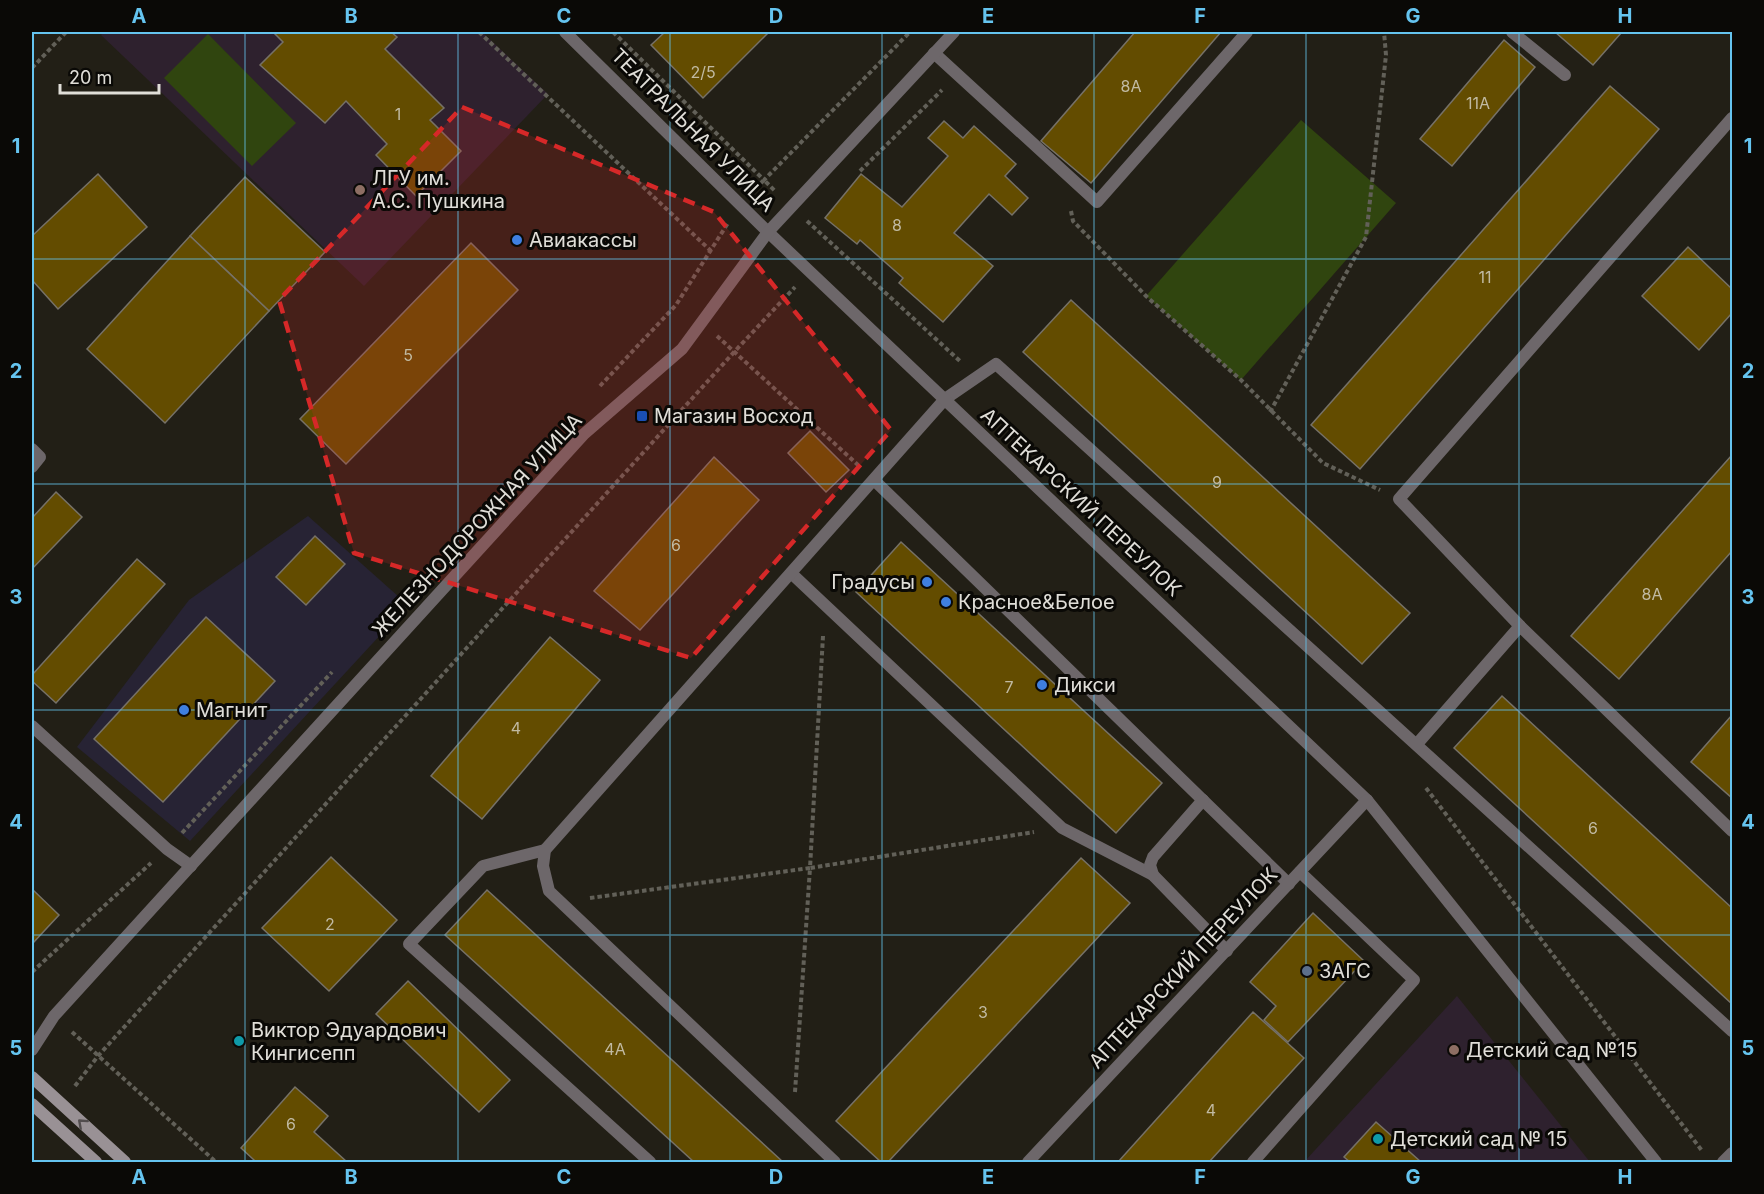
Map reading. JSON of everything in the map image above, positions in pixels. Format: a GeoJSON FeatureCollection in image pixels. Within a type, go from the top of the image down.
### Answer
{"type":"FeatureCollection","features":[{"type":"Feature","properties":{"kind":"main road"},"geometry":{"type":"LineString","coordinates":[[32,1077],[125,1162]]}},
{"type":"Feature","properties":{"kind":"main road"},"geometry":{"type":"LineString","coordinates":[[32,1104],[96,1162]]}},
{"type":"Feature","properties":{"kind":"street","name":"ТЕАТРАЛЬНАЯ УЛИЦА"},"geometry":{"type":"LineString","coordinates":[[565,32],[768,232]]}},
{"type":"Feature","properties":{"kind":"street","name":"ЖЕЛЕЗНОДОРОЖНАЯ УЛИЦА"},"geometry":{"type":"LineString","coordinates":[[32,1050],[54,1016],[584,434],[682,349],[768,232],[954,32]]}},
{"type":"Feature","properties":{"kind":"street"},"geometry":{"type":"LineString","coordinates":[[934,53],[1097,202],[1247,32]]}},
{"type":"Feature","properties":{"kind":"street"},"geometry":{"type":"LineString","coordinates":[[1512,32],[1565,75]]}},
{"type":"Feature","properties":{"kind":"street"},"geometry":{"type":"LineString","coordinates":[[1732,118],[1399,499],[1520,626],[1732,831]]}},
{"type":"Feature","properties":{"kind":"street","name":"АПТЕКАРСКИЙ ПЕРЕУЛОК"},"geometry":{"type":"LineString","coordinates":[[768,232],[1367,800],[1656,1162]]}},
{"type":"Feature","properties":{"kind":"street"},"geometry":{"type":"LineString","coordinates":[[650,1162],[409,944],[483,866],[545,850],[945,399],[996,364],[1418,744],[1732,1031]]}},
{"type":"Feature","properties":{"kind":"street"},"geometry":{"type":"LineString","coordinates":[[32,450],[40,457],[32,467]]}},
{"type":"Feature","properties":{"kind":"street"},"geometry":{"type":"LineString","coordinates":[[874,480],[1289,884]]}},
{"type":"Feature","properties":{"kind":"street"},"geometry":{"type":"LineString","coordinates":[[791,573],[1062,828],[1153,875],[1227,951]]}},
{"type":"Feature","properties":{"kind":"street"},"geometry":{"type":"LineString","coordinates":[[1418,744],[1520,626]]}},
{"type":"Feature","properties":{"kind":"street"},"geometry":{"type":"LineString","coordinates":[[32,726],[166,849],[191,866]]}},
{"type":"Feature","properties":{"kind":"street"},"geometry":{"type":"LineString","coordinates":[[1153,875],[1150,866],[1153,857],[1203,800]]}},
{"type":"Feature","properties":{"kind":"street","name":"АПТЕКАРСКИЙ ПЕРЕУЛОК"},"geometry":{"type":"LineString","coordinates":[[1028,1162],[1367,800]]}},
{"type":"Feature","properties":{"kind":"street"},"geometry":{"type":"LineString","coordinates":[[545,850],[543,867],[549,891],[835,1162]]}},
{"type":"Feature","properties":{"kind":"street"},"geometry":{"type":"LineString","coordinates":[[1253,1162],[1414,980],[1300,872]]}},
{"type":"Feature","properties":{"kind":"street"},"geometry":{"type":"LineString","coordinates":[[1724,1162],[1732,1153]]}},
{"type":"Feature","properties":{"kind":"path"},"geometry":{"type":"LineString","coordinates":[[32,68],[66,32]]}},
{"type":"Feature","properties":{"kind":"path"},"geometry":{"type":"LineString","coordinates":[[479,32],[711,251]]}},
{"type":"Feature","properties":{"kind":"path"},"geometry":{"type":"LineString","coordinates":[[613,32],[791,207],[977,377]]}},
{"type":"Feature","properties":{"kind":"path"},"geometry":{"type":"LineString","coordinates":[[595,392],[676,305],[740,204],[910,32]]}},
{"type":"Feature","properties":{"kind":"path"},"geometry":{"type":"LineString","coordinates":[[1270,412],[1366,237],[1386,55],[1384,32]]}},
{"type":"Feature","properties":{"kind":"path"},"geometry":{"type":"LineString","coordinates":[[858,173],[958,75]]}},
{"type":"Feature","properties":{"kind":"path"},"geometry":{"type":"LineString","coordinates":[[1063,171],[1073,221],[1146,296],[1241,380],[1270,412],[1323,463],[1399,499]]}},
{"type":"Feature","properties":{"kind":"path"},"geometry":{"type":"LineString","coordinates":[[808,222],[816,214]]}},
{"type":"Feature","properties":{"kind":"path"},"geometry":{"type":"LineString","coordinates":[[61,1104],[98,1056],[735,351],[810,271],[837,249]]}},
{"type":"Feature","properties":{"kind":"path"},"geometry":{"type":"LineString","coordinates":[[735,351],[874,480]]}},
{"type":"Feature","properties":{"kind":"path"},"geometry":{"type":"LineString","coordinates":[[793,1123],[825,605]]}},
{"type":"Feature","properties":{"kind":"path"},"geometry":{"type":"LineString","coordinates":[[32,972],[166,849],[336,668]]}},
{"type":"Feature","properties":{"kind":"path"},"geometry":{"type":"LineString","coordinates":[[1424,785],[1703,1153]]}},
{"type":"Feature","properties":{"kind":"path"},"geometry":{"type":"LineString","coordinates":[[562,902],[810,868],[1062,828]]}},
{"type":"Feature","properties":{"kind":"path"},"geometry":{"type":"LineString","coordinates":[[54,1016],[216,1162]]}},
{"type":"Feature","properties":{"kind":"highlighted area"},"geometry":{"type":"Polygon","coordinates":[[[462,107],[714,212],[891,430],[691,658],[354,553],[279,300],[462,107]]]}},
{"type":"Feature","properties":{"kind":"shaded area","name":"ЛГУ им. А.С. Пушкина"},"geometry":{"type":"Polygon","coordinates":[[[104,32],[482,32],[548,94],[364,286],[101,35],[104,32]]]}},
{"type":"Feature","properties":{"kind":"shaded area"},"geometry":{"type":"Polygon","coordinates":[[[308,516],[408,605],[190,841],[77,747],[189,600],[308,516]]]}},
{"type":"Feature","properties":{"kind":"shaded area","name":"Детский сад №15"},"geometry":{"type":"Polygon","coordinates":[[[1457,996],[1590,1162],[1304,1162],[1457,996]]]}},
{"type":"Feature","properties":{"kind":"green space"},"geometry":{"type":"Polygon","coordinates":[[[208,34],[296,123],[252,166],[164,78],[208,34]]]}},
{"type":"Feature","properties":{"kind":"green space"},"geometry":{"type":"Polygon","coordinates":[[[1301,120],[1396,203],[1241,380],[1146,296],[1301,120]]]}},
{"type":"Feature","properties":{"kind":"building"},"geometry":{"type":"Polygon","coordinates":[[[273,32],[391,32],[397,37],[385,49],[444,108],[430,120],[461,151],[416,196],[376,155],[387,144],[346,101],[325,123],[260,65],[283,42],[273,32]]]}},
{"type":"Feature","properties":{"kind":"building"},"geometry":{"type":"Polygon","coordinates":[[[665,32],[769,32],[703,98],[651,45],[665,32]]]}},
{"type":"Feature","properties":{"kind":"building"},"geometry":{"type":"Polygon","coordinates":[[[1135,32],[1221,32],[1091,183],[1041,141],[1135,32]]]}},
{"type":"Feature","properties":{"kind":"building"},"geometry":{"type":"Polygon","coordinates":[[[1555,32],[1622,32],[1593,65],[1555,32]]]}},
{"type":"Feature","properties":{"kind":"building"},"geometry":{"type":"Polygon","coordinates":[[[1504,40],[1535,67],[1452,166],[1420,139],[1504,40]]]}},
{"type":"Feature","properties":{"kind":"building"},"geometry":{"type":"Polygon","coordinates":[[[1610,86],[1659,129],[1360,469],[1311,425],[1610,86]]]}},
{"type":"Feature","properties":{"kind":"building"},"geometry":{"type":"Polygon","coordinates":[[[944,121],[963,138],[974,126],[1016,164],[1005,176],[1028,198],[1012,215],[989,194],[954,233],[993,266],[943,322],[899,283],[903,278],[860,240],[857,244],[825,218],[861,174],[902,207],[948,156],[928,138],[944,121]]]}},
{"type":"Feature","properties":{"kind":"building"},"geometry":{"type":"Polygon","coordinates":[[[98,174],[147,227],[58,309],[32,280],[32,236],[98,174]]]}},
{"type":"Feature","properties":{"kind":"building"},"geometry":{"type":"Polygon","coordinates":[[[245,177],[325,252],[269,311],[190,236],[245,177]]]}},
{"type":"Feature","properties":{"kind":"building"},"geometry":{"type":"Polygon","coordinates":[[[190,236],[269,311],[165,423],[87,349],[190,236]]]}},
{"type":"Feature","properties":{"kind":"building"},"geometry":{"type":"Polygon","coordinates":[[[471,243],[518,290],[346,464],[300,419],[471,243]]]}},
{"type":"Feature","properties":{"kind":"building"},"geometry":{"type":"Polygon","coordinates":[[[1688,247],[1732,289],[1732,313],[1699,350],[1642,296],[1688,247]]]}},
{"type":"Feature","properties":{"kind":"building"},"geometry":{"type":"Polygon","coordinates":[[[1071,300],[1410,613],[1362,664],[1023,352],[1071,300]]]}},
{"type":"Feature","properties":{"kind":"building"},"geometry":{"type":"Polygon","coordinates":[[[810,431],[849,470],[826,492],[788,453],[810,431]]]}},
{"type":"Feature","properties":{"kind":"building"},"geometry":{"type":"Polygon","coordinates":[[[1732,455],[1732,551],[1619,679],[1571,636],[1732,455]]]}},
{"type":"Feature","properties":{"kind":"building"},"geometry":{"type":"Polygon","coordinates":[[[714,457],[759,500],[640,630],[594,591],[714,457]]]}},
{"type":"Feature","properties":{"kind":"building"},"geometry":{"type":"Polygon","coordinates":[[[56,492],[82,517],[32,569],[32,518],[56,492]]]}},
{"type":"Feature","properties":{"kind":"building"},"geometry":{"type":"Polygon","coordinates":[[[315,536],[345,564],[306,605],[276,577],[315,536]]]}},
{"type":"Feature","properties":{"kind":"building"},"geometry":{"type":"Polygon","coordinates":[[[901,542],[1162,783],[1116,833],[856,592],[901,542]]]}},
{"type":"Feature","properties":{"kind":"building"},"geometry":{"type":"Polygon","coordinates":[[[137,559],[165,584],[56,703],[32,681],[32,675],[137,559]]]}},
{"type":"Feature","properties":{"kind":"building","name":"Магнит"},"geometry":{"type":"Polygon","coordinates":[[[206,617],[275,681],[163,802],[94,739],[206,617]]]}},
{"type":"Feature","properties":{"kind":"building"},"geometry":{"type":"Polygon","coordinates":[[[550,637],[600,680],[482,819],[431,776],[550,637]]]}},
{"type":"Feature","properties":{"kind":"building"},"geometry":{"type":"Polygon","coordinates":[[[1502,696],[1732,908],[1732,1004],[1454,748],[1502,696]]]}},
{"type":"Feature","properties":{"kind":"building"},"geometry":{"type":"Polygon","coordinates":[[[1732,715],[1732,798],[1691,762],[1732,715]]]}},
{"type":"Feature","properties":{"kind":"building"},"geometry":{"type":"Polygon","coordinates":[[[331,857],[397,920],[329,991],[262,928],[331,857]]]}},
{"type":"Feature","properties":{"kind":"building"},"geometry":{"type":"Polygon","coordinates":[[[1081,858],[1130,903],[888,1162],[881,1162],[836,1121],[1081,858]]]}},
{"type":"Feature","properties":{"kind":"building"},"geometry":{"type":"Polygon","coordinates":[[[32,889],[59,915],[32,944],[32,889]]]}},
{"type":"Feature","properties":{"kind":"building"},"geometry":{"type":"Polygon","coordinates":[[[487,890],[783,1162],[694,1162],[445,935],[487,890]]]}},
{"type":"Feature","properties":{"kind":"building","name":"ЗАГС"},"geometry":{"type":"Polygon","coordinates":[[[1313,913],[1364,961],[1288,1042],[1264,1020],[1276,1006],[1250,982],[1313,913]]]}},
{"type":"Feature","properties":{"kind":"building"},"geometry":{"type":"Polygon","coordinates":[[[408,981],[510,1080],[479,1112],[376,1014],[408,981]]]}},
{"type":"Feature","properties":{"kind":"building"},"geometry":{"type":"Polygon","coordinates":[[[1253,1012],[1304,1058],[1209,1162],[1118,1162],[1253,1012]]]}},
{"type":"Feature","properties":{"kind":"building"},"geometry":{"type":"Polygon","coordinates":[[[295,1087],[328,1116],[314,1132],[347,1162],[252,1162],[254,1160],[241,1148],[295,1087]]]}},
{"type":"Feature","properties":{"kind":"building","name":"Детский сад № 15"},"geometry":{"type":"Polygon","coordinates":[[[1376,1122],[1421,1162],[1350,1162],[1344,1157],[1376,1122]]]}},
{"type":"Feature","properties":{"kind":"place","name":"ЛГУ им. А.С. Пушкина"},"geometry":{"type":"Point","coordinates":[360,190]}},
{"type":"Feature","properties":{"kind":"place","name":"Авиакассы"},"geometry":{"type":"Point","coordinates":[517,240]}},
{"type":"Feature","properties":{"kind":"place","name":"Магазин Восход"},"geometry":{"type":"Point","coordinates":[642,416]}},
{"type":"Feature","properties":{"kind":"place","name":"Градусы"},"geometry":{"type":"Point","coordinates":[927,582]}},
{"type":"Feature","properties":{"kind":"place","name":"Красное&Белое"},"geometry":{"type":"Point","coordinates":[946,602]}},
{"type":"Feature","properties":{"kind":"place","name":"Дикси"},"geometry":{"type":"Point","coordinates":[1042,685]}},
{"type":"Feature","properties":{"kind":"place","name":"Магнит"},"geometry":{"type":"Point","coordinates":[184,710]}},
{"type":"Feature","properties":{"kind":"place","name":"ЗАГС"},"geometry":{"type":"Point","coordinates":[1307,971]}},
{"type":"Feature","properties":{"kind":"place","name":"Виктор Эдуардович Кингисепп"},"geometry":{"type":"Point","coordinates":[239,1041]}},
{"type":"Feature","properties":{"kind":"place","name":"Детский сад №15"},"geometry":{"type":"Point","coordinates":[1454,1050]}},
{"type":"Feature","properties":{"kind":"place","name":"Детский сад № 15"},"geometry":{"type":"Point","coordinates":[1378,1139]}}]}
